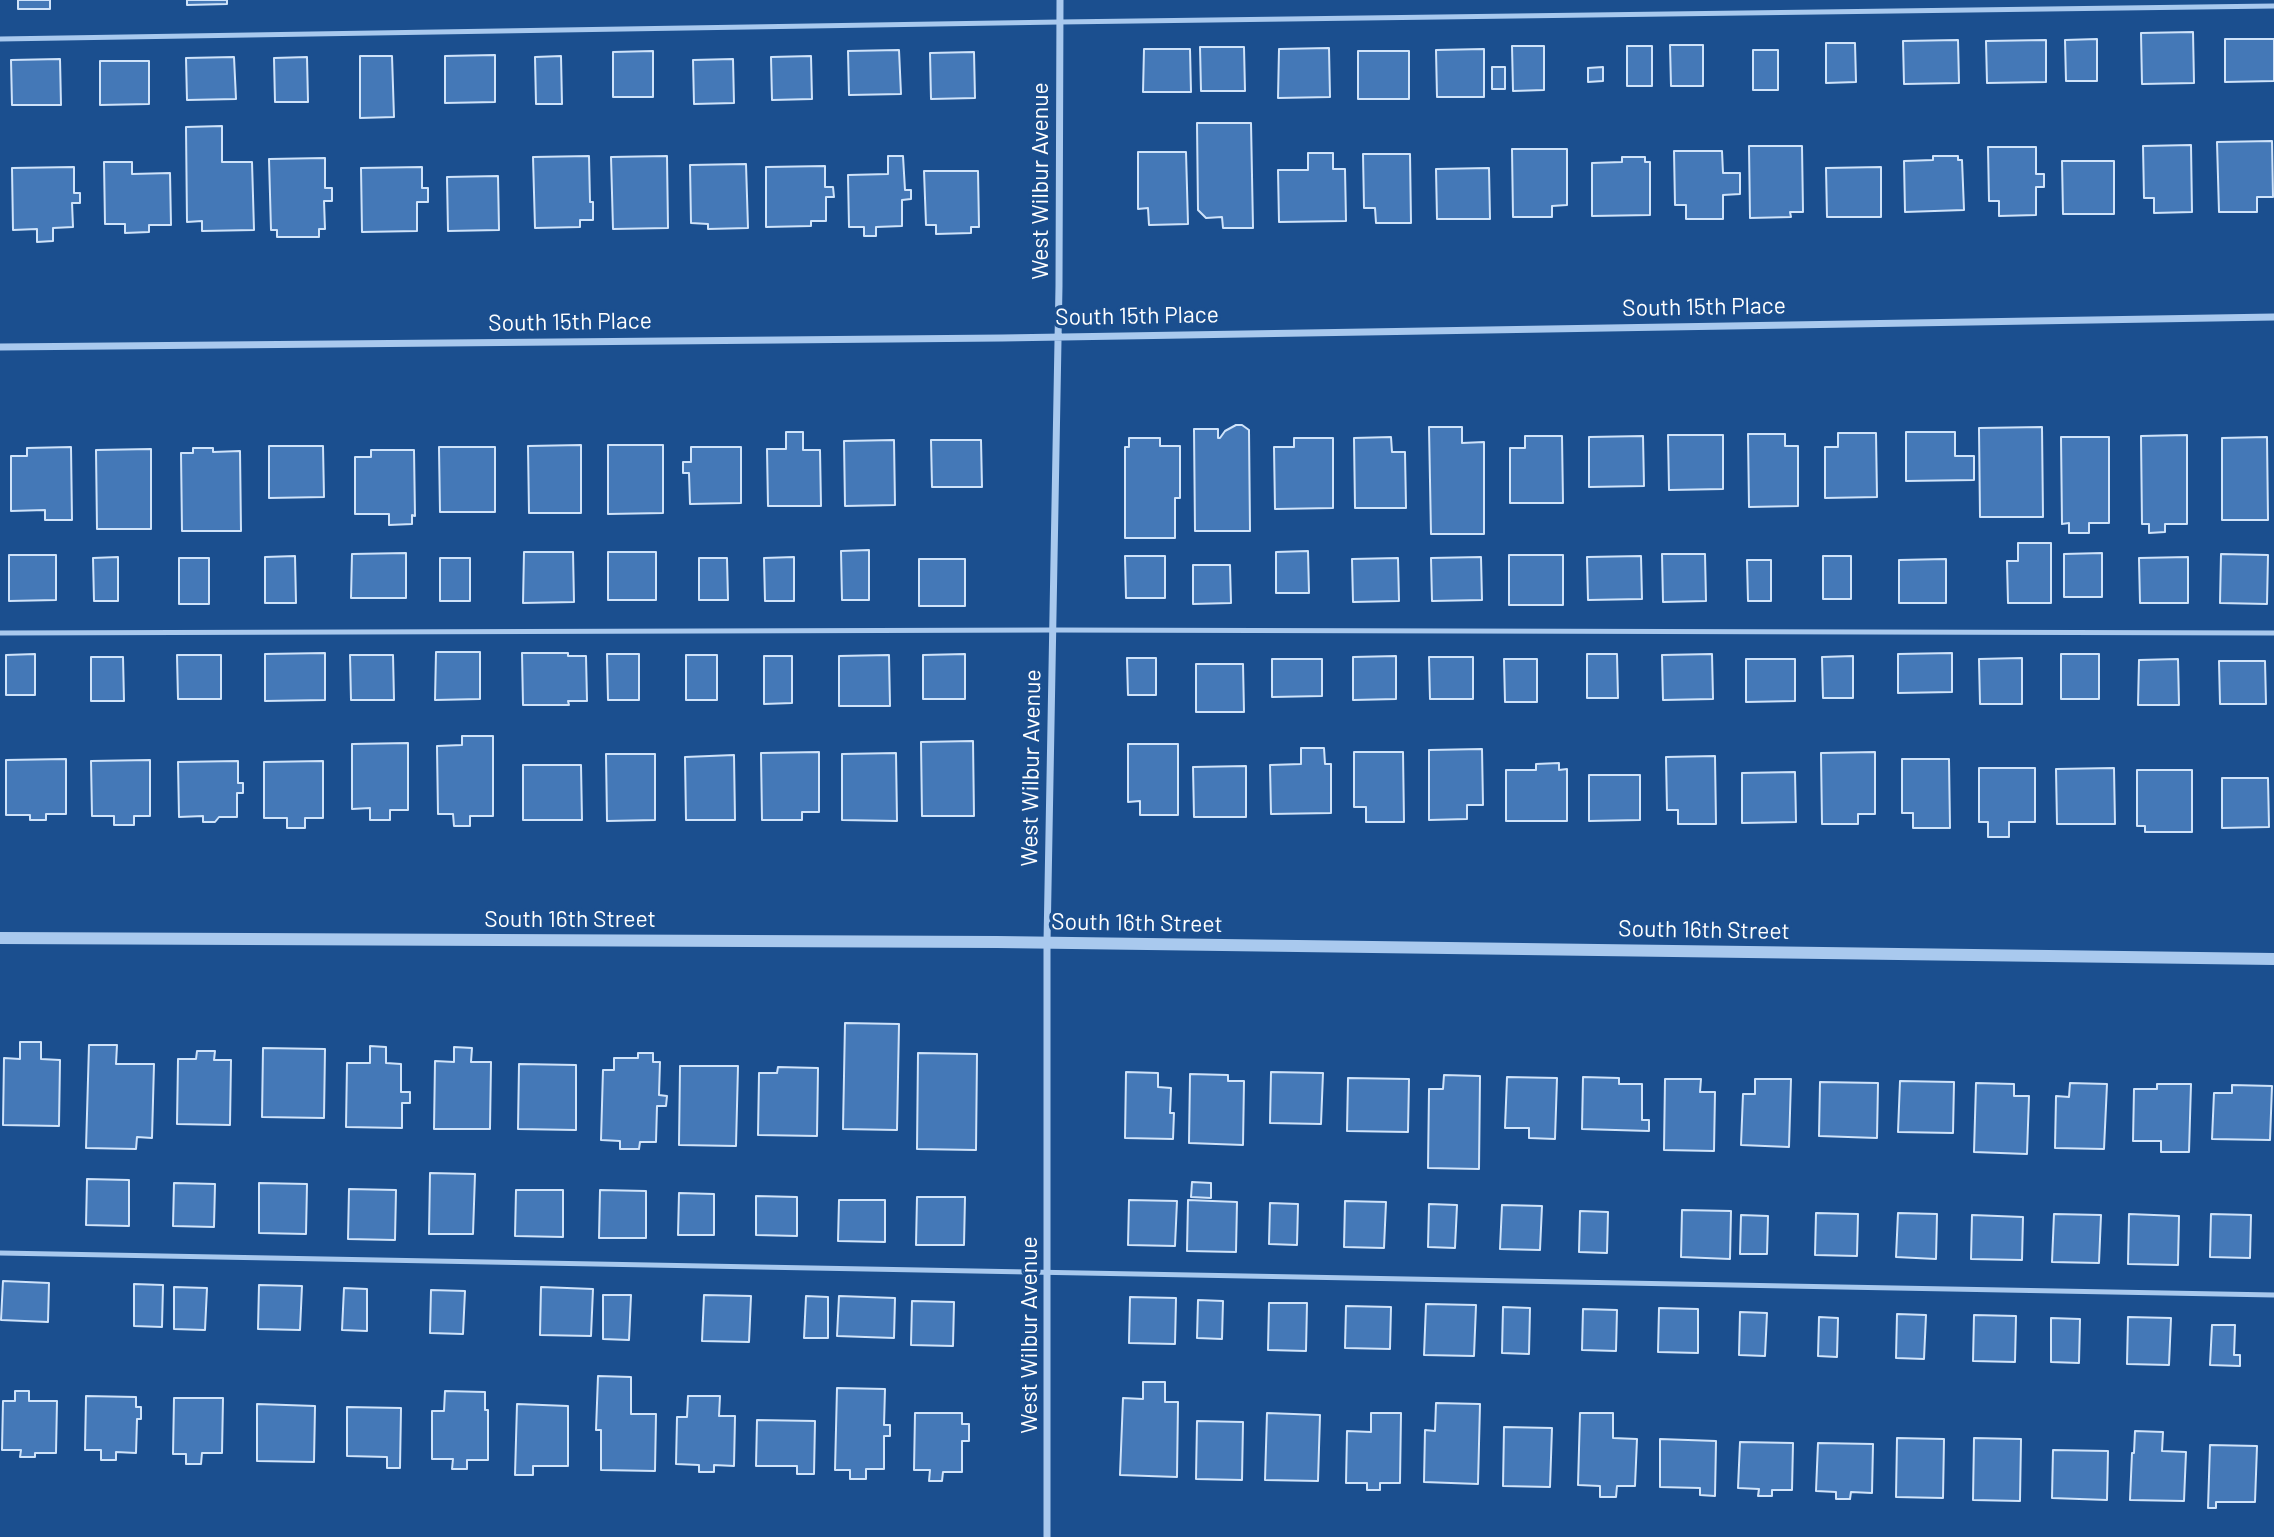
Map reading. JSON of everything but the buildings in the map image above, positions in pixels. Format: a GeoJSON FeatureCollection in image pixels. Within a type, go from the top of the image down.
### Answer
{"type":"FeatureCollection","features":[{"type":"Feature","properties":{"kind":"street","name":"West Wilbur Avenue"},"geometry":{"type":"LineString","coordinates":[[1048,1537],[1047,942],[1058,337],[1060,0]]}},
{"type":"Feature","properties":{"kind":"street","name":"South 15th Place"},"geometry":{"type":"LineString","coordinates":[[0,347],[1058,337],[2274,317]]}},
{"type":"Feature","properties":{"kind":"street","name":"South 16th Street"},"geometry":{"type":"LineString","coordinates":[[0,938],[1047,942],[2274,960]]}},
{"type":"Feature","properties":{"kind":"lane"},"geometry":{"type":"LineString","coordinates":[[0,40],[1060,22],[2274,6]]}},
{"type":"Feature","properties":{"kind":"lane"},"geometry":{"type":"LineString","coordinates":[[0,633],[1052,630],[2274,633]]}},
{"type":"Feature","properties":{"kind":"lane"},"geometry":{"type":"LineString","coordinates":[[0,1254],[2274,1295]]}}]}
